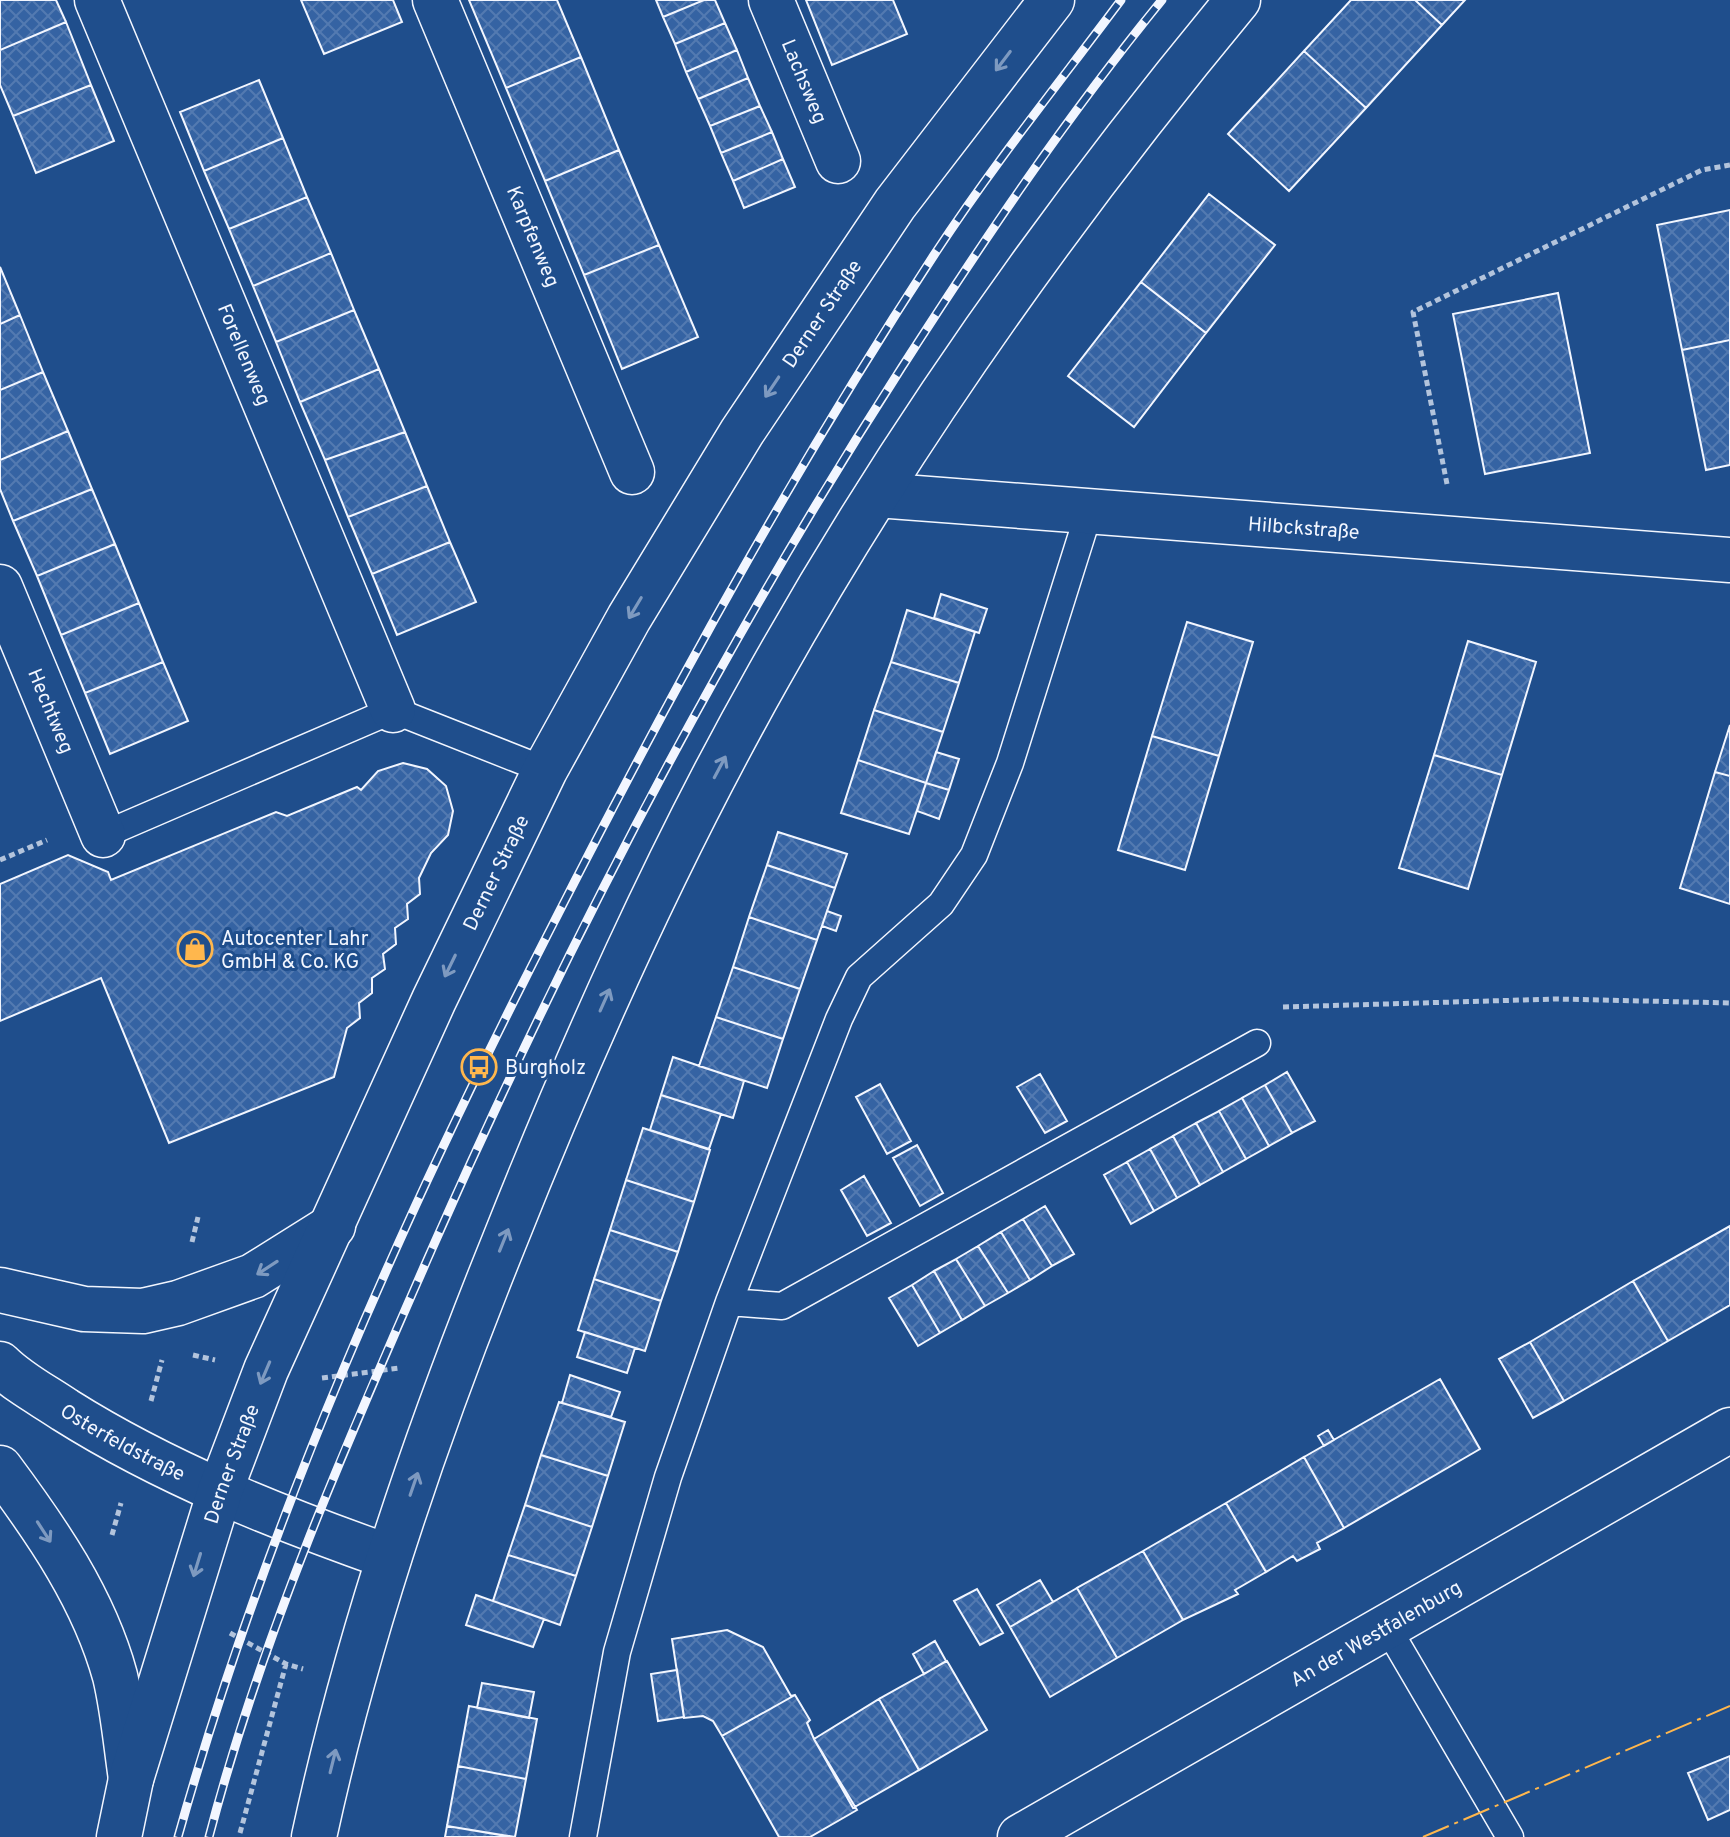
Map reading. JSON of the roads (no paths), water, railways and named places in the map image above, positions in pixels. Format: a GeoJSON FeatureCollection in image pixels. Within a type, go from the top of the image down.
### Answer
{"type":"FeatureCollection","features":[{"type":"Feature","properties":{"kind":"street","name":"Forellenweg"},"geometry":{"type":"LineString","coordinates":[[97,0],[393,710]]}},
{"type":"Feature","properties":{"kind":"street","name":"Karpfenweg"},"geometry":{"type":"LineString","coordinates":[[435,0],[632,472]]}},
{"type":"Feature","properties":{"kind":"street","name":"Lachsweg"},"geometry":{"type":"LineString","coordinates":[[771,0],[838,161]]}},
{"type":"Feature","properties":{"kind":"street","name":"Derner Straße"},"geometry":{"type":"LineString","coordinates":[[119,1837],[131,1779],[220,1491],[266,1370],[428,1014],[545,770],[629,618],[742,432],[895,204],[1052,0]]}},
{"type":"Feature","properties":{"kind":"street"},"geometry":{"type":"LineString","coordinates":[[314,1837],[352,1684],[389,1557],[450,1377],[605,998],[686,832],[769,675],[877,495],[1022,277],[1152,105],[1238,0]]}},
{"type":"Feature","properties":{"kind":"street","name":"Hilbckstraße"},"geometry":{"type":"LineString","coordinates":[[877,495],[1730,560]]}},
{"type":"Feature","properties":{"kind":"street","name":"Hechtweg"},"geometry":{"type":"LineString","coordinates":[[0,587],[103,835]]}},
{"type":"Feature","properties":{"kind":"street"},"geometry":{"type":"LineString","coordinates":[[0,1290],[84,1309],[143,1311],[178,1303],[253,1276],[333,1226]]}},
{"type":"Feature","properties":{"kind":"street","name":"Osterfeldstraße"},"geometry":{"type":"LineString","coordinates":[[0,1364],[12,1376],[94,1427],[220,1491],[310,1530],[389,1557]]}},
{"type":"Feature","properties":{"kind":"street","name":"An der Westfalenburg"},"geometry":{"type":"LineString","coordinates":[[1020,1837],[1730,1430]]}},
{"type":"Feature","properties":{"kind":"street"},"geometry":{"type":"LineString","coordinates":[[0,1468],[78,1585],[97,1621],[115,1678],[131,1779]]}},
{"type":"Feature","properties":{"kind":"lane"},"geometry":{"type":"LineString","coordinates":[[583,1837],[617,1652],[668,1477],[729,1302],[839,1019],[859,977],[941,904],[974,855],[1010,763],[1089,512]]}},
{"type":"Feature","properties":{"kind":"lane"},"geometry":{"type":"LineString","coordinates":[[103,835],[393,710],[545,770]]}},
{"type":"Feature","properties":{"kind":"lane"},"geometry":{"type":"LineString","coordinates":[[729,1302],[782,1306],[1257,1043]]}},
{"type":"Feature","properties":{"kind":"lane"},"geometry":{"type":"LineString","coordinates":[[1387,1627],[1510,1837]]}},
{"type":"Feature","properties":{"kind":"railway"},"geometry":{"type":"LineString","coordinates":[[178,1837],[253,1601],[343,1370],[444,1144],[554,922],[689,666],[783,499],[883,334],[1003,156],[1121,0]]}},
{"type":"Feature","properties":{"kind":"railway"},"geometry":{"type":"LineString","coordinates":[[209,1837],[230,1762],[280,1613],[368,1395],[536,1023],[649,800],[771,581],[902,367],[1027,180],[1162,0]]}},
{"type":"Feature","properties":{"kind":"place","name":"Autocenter Lahr GmbH & Co. KG"},"geometry":{"type":"Point","coordinates":[195,949]}},
{"type":"Feature","properties":{"kind":"place","name":"Burgholz"},"geometry":{"type":"Point","coordinates":[479,1067]}}]}
